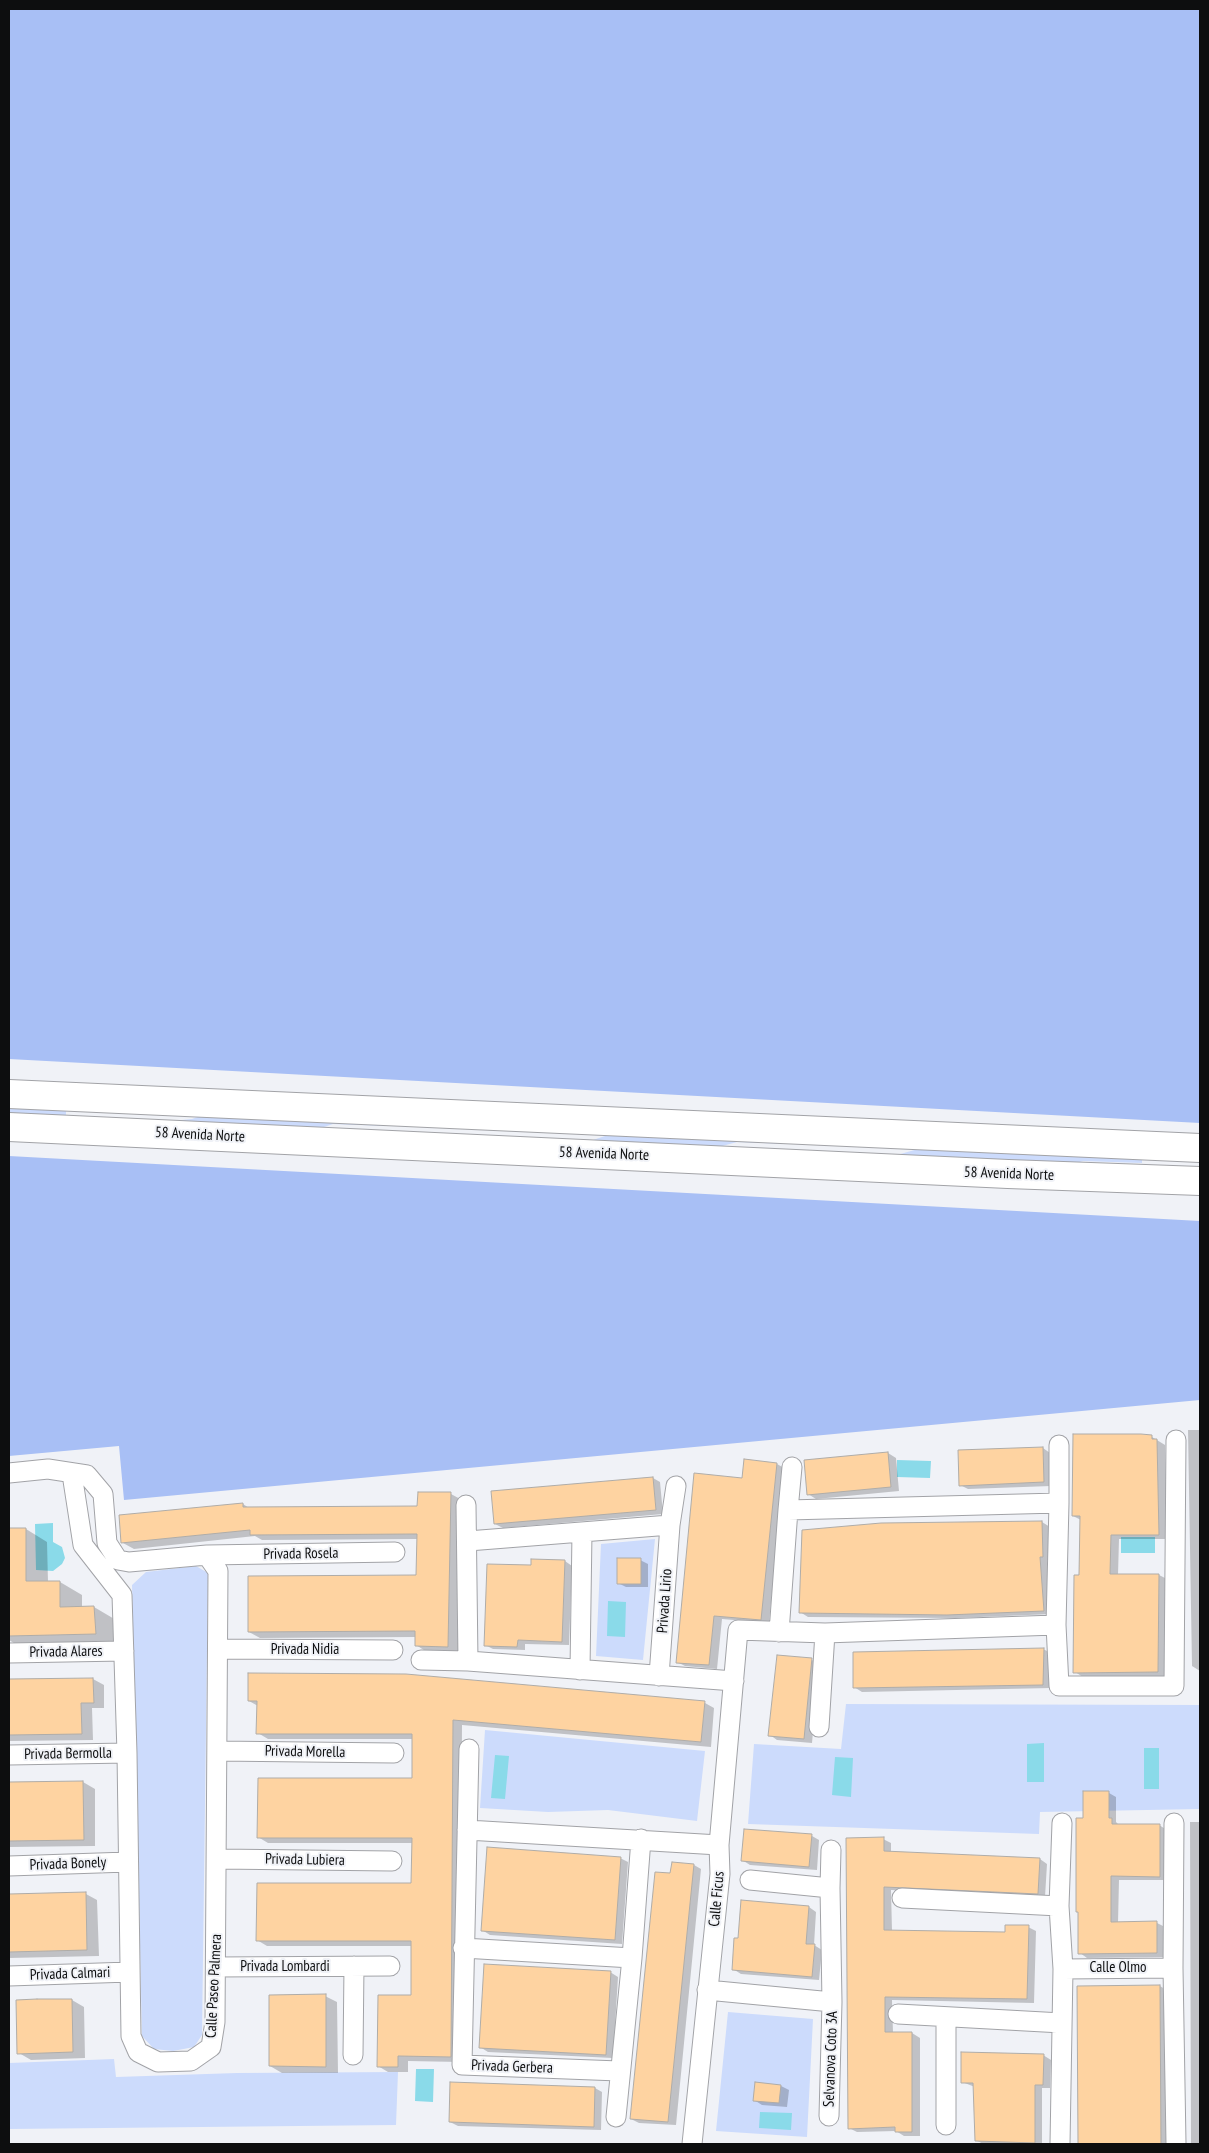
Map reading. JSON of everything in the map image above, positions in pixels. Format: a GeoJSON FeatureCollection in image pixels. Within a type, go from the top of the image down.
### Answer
{"type":"FeatureCollection","features":[{"type":"Feature","properties":{"kind":"main road"},"geometry":{"type":"LineString","coordinates":[[9,1094],[817,1129],[1200,1148]]}},
{"type":"Feature","properties":{"kind":"main road"},"geometry":{"type":"LineString","coordinates":[[93,1129],[94,1097]]}},
{"type":"Feature","properties":{"kind":"main road"},"geometry":{"type":"LineString","coordinates":[[465,1114],[466,1148]]}},
{"type":"Feature","properties":{"kind":"main road","name":"58 Avenida Norte"},"geometry":{"type":"LineString","coordinates":[[9,1127],[93,1129],[1200,1181]]}},
{"type":"Feature","properties":{"kind":"main road"},"geometry":{"type":"LineString","coordinates":[[815,1164],[817,1129]]}},
{"type":"Feature","properties":{"kind":"main road"},"geometry":{"type":"LineString","coordinates":[[1165,1179],[1167,1146]]}},
{"type":"Feature","properties":{"kind":"street"},"geometry":{"type":"LineString","coordinates":[[1059,1445],[1056,1625],[1059,1686],[1174,1686],[1176,1440]]}},
{"type":"Feature","properties":{"kind":"street"},"geometry":{"type":"LineString","coordinates":[[792,1467],[779,1632],[825,1633],[1056,1625]]}},
{"type":"Feature","properties":{"kind":"street"},"geometry":{"type":"LineString","coordinates":[[9,1473],[48,1469],[87,1475],[103,1494],[107,1543],[118,1560],[129,1562],[207,1555]]}},
{"type":"Feature","properties":{"kind":"street","name":"Calle Paseo Palmera"},"geometry":{"type":"LineString","coordinates":[[72,1474],[83,1545],[122,1595],[127,1753],[131,2036],[138,2052],[158,2062],[191,2061],[211,2047],[215,2022],[218,1859],[218,1571],[207,1555]]}},
{"type":"Feature","properties":{"kind":"street","name":"Privada Lirio"},"geometry":{"type":"LineString","coordinates":[[659,1676],[670,1525],[676,1486]]}},
{"type":"Feature","properties":{"kind":"street"},"geometry":{"type":"LineString","coordinates":[[788,1510],[1059,1503]]}},
{"type":"Feature","properties":{"kind":"street"},"geometry":{"type":"LineString","coordinates":[[466,1505],[468,1540],[468,1661]]}},
{"type":"Feature","properties":{"kind":"street"},"geometry":{"type":"LineString","coordinates":[[468,1540],[670,1525]]}},
{"type":"Feature","properties":{"kind":"street"},"geometry":{"type":"LineString","coordinates":[[580,1670],[582,1532]]}},
{"type":"Feature","properties":{"kind":"street","name":"Privada Rosela"},"geometry":{"type":"LineString","coordinates":[[207,1555],[395,1552]]}},
{"type":"Feature","properties":{"kind":"street","name":"Calle Ficus"},"geometry":{"type":"LineString","coordinates":[[692,2144],[720,1874],[719,1845],[738,1630],[779,1632]]}},
{"type":"Feature","properties":{"kind":"street"},"geometry":{"type":"LineString","coordinates":[[819,1727],[825,1633]]}},
{"type":"Feature","properties":{"kind":"street","name":"Privada Nidia"},"geometry":{"type":"LineString","coordinates":[[218,1649],[393,1650]]}},
{"type":"Feature","properties":{"kind":"street","name":"Privada Alares"},"geometry":{"type":"LineString","coordinates":[[9,1654],[124,1651]]}},
{"type":"Feature","properties":{"kind":"street"},"geometry":{"type":"LineString","coordinates":[[421,1660],[468,1661],[734,1681]]}},
{"type":"Feature","properties":{"kind":"street","name":"Privada Gerbera"},"geometry":{"type":"LineString","coordinates":[[469,1749],[463,1948],[462,2065],[619,2071]]}},
{"type":"Feature","properties":{"kind":"street","name":"Privada Morella"},"geometry":{"type":"LineString","coordinates":[[217,1751],[394,1754]]}},
{"type":"Feature","properties":{"kind":"street","name":"Privada Bermolla"},"geometry":{"type":"LineString","coordinates":[[9,1755],[127,1753]]}},
{"type":"Feature","properties":{"kind":"street"},"geometry":{"type":"LineString","coordinates":[[1060,2144],[1063,1968],[1059,1906],[1062,1823]]}},
{"type":"Feature","properties":{"kind":"street"},"geometry":{"type":"LineString","coordinates":[[1174,1823],[1173,1968],[1176,2143]]}},
{"type":"Feature","properties":{"kind":"street"},"geometry":{"type":"LineString","coordinates":[[467,1830],[719,1845]]}},
{"type":"Feature","properties":{"kind":"street"},"geometry":{"type":"LineString","coordinates":[[616,2118],[619,2071],[632,1958],[641,1839]]}},
{"type":"Feature","properties":{"kind":"street","name":"Selvanova Coto 3A"},"geometry":{"type":"LineString","coordinates":[[829,2116],[832,2002],[831,1850]]}},
{"type":"Feature","properties":{"kind":"street","name":"Privada Lubiera"},"geometry":{"type":"LineString","coordinates":[[218,1859],[392,1861]]}},
{"type":"Feature","properties":{"kind":"street","name":"Privada Bonely"},"geometry":{"type":"LineString","coordinates":[[9,1866],[128,1862]]}},
{"type":"Feature","properties":{"kind":"street"},"geometry":{"type":"LineString","coordinates":[[750,1880],[830,1888]]}},
{"type":"Feature","properties":{"kind":"street"},"geometry":{"type":"LineString","coordinates":[[902,1898],[1059,1906]]}},
{"type":"Feature","properties":{"kind":"street"},"geometry":{"type":"LineString","coordinates":[[463,1948],[632,1958]]}},
{"type":"Feature","properties":{"kind":"street"},"geometry":{"type":"LineString","coordinates":[[353,2056],[354,1966]]}},
{"type":"Feature","properties":{"kind":"street","name":"Privada Lombardi"},"geometry":{"type":"LineString","coordinates":[[216,1967],[390,1966]]}},
{"type":"Feature","properties":{"kind":"street","name":"Calle Olmo"},"geometry":{"type":"LineString","coordinates":[[1063,1968],[1173,1968]]}},
{"type":"Feature","properties":{"kind":"street","name":"Privada Calmari"},"geometry":{"type":"LineString","coordinates":[[9,1976],[130,1972]]}},
{"type":"Feature","properties":{"kind":"street","name":"Selvanova Coto 3A"},"geometry":{"type":"LineString","coordinates":[[708,1990],[832,2002]]}},
{"type":"Feature","properties":{"kind":"street"},"geometry":{"type":"LineString","coordinates":[[898,2014],[1062,2023]]}},
{"type":"Feature","properties":{"kind":"street"},"geometry":{"type":"LineString","coordinates":[[946,2018],[946,2125]]}},
{"type":"Feature","properties":{"kind":"shaded area"},"geometry":{"type":"Polygon","coordinates":[[[9,9],[1200,9],[1200,1123],[9,1059],[9,9]]]}},
{"type":"Feature","properties":{"kind":"shaded area"},"geometry":{"type":"Polygon","coordinates":[[[9,1107],[66,1108],[66,1116],[9,1115],[9,1107]]]}},
{"type":"Feature","properties":{"kind":"shaded area"},"geometry":{"type":"Polygon","coordinates":[[[203,1115],[388,1122],[388,1126],[333,1124],[315,1130],[172,1121],[192,1119],[203,1115]]]}},
{"type":"Feature","properties":{"kind":"shaded area"},"geometry":{"type":"Polygon","coordinates":[[[614,1133],[788,1141],[788,1144],[737,1142],[715,1148],[489,1136],[593,1140],[614,1133]]]}},
{"type":"Feature","properties":{"kind":"shaded area"},"geometry":{"type":"Polygon","coordinates":[[[918,1149],[1142,1159],[1142,1163],[1083,1161],[1063,1167],[839,1155],[840,1152],[897,1155],[918,1149]]]}},
{"type":"Feature","properties":{"kind":"shaded area"},"geometry":{"type":"Polygon","coordinates":[[[9,1156],[1200,1221],[1200,1400],[124,1500],[119,1446],[9,1456],[9,1156]]]}},
{"type":"Feature","properties":{"kind":"shaded area"},"geometry":{"type":"Polygon","coordinates":[[[897,1460],[931,1461],[930,1478],[897,1477],[897,1460]]]}},
{"type":"Feature","properties":{"kind":"shaded area"},"geometry":{"type":"Polygon","coordinates":[[[53,1523],[53,1542],[62,1547],[65,1558],[62,1564],[53,1571],[36,1570],[35,1524],[53,1523]]]}},
{"type":"Feature","properties":{"kind":"shaded area"},"geometry":{"type":"Polygon","coordinates":[[[1121,1537],[1155,1537],[1155,1553],[1121,1553],[1121,1537]]]}},
{"type":"Feature","properties":{"kind":"shaded area"},"geometry":{"type":"Polygon","coordinates":[[[655,1539],[643,1660],[596,1656],[601,1544],[655,1539]]]}},
{"type":"Feature","properties":{"kind":"shaded area"},"geometry":{"type":"Polygon","coordinates":[[[196,1566],[208,1573],[202,2035],[194,2047],[173,2051],[154,2049],[142,2036],[132,1585],[146,1572],[196,1566]]]}},
{"type":"Feature","properties":{"kind":"shaded area"},"geometry":{"type":"Polygon","coordinates":[[[608,1601],[626,1602],[625,1637],[607,1636],[608,1601]]]}},
{"type":"Feature","properties":{"kind":"shaded area"},"geometry":{"type":"Polygon","coordinates":[[[846,1704],[1200,1705],[1200,1809],[1040,1812],[1039,1834],[748,1824],[754,1744],[841,1749],[846,1704]]]}},
{"type":"Feature","properties":{"kind":"shaded area"},"geometry":{"type":"Polygon","coordinates":[[[485,1730],[705,1751],[697,1821],[608,1810],[548,1812],[480,1808],[485,1730]]]}},
{"type":"Feature","properties":{"kind":"shaded area"},"geometry":{"type":"Polygon","coordinates":[[[1044,1743],[1044,1782],[1027,1782],[1027,1744],[1044,1743]]]}},
{"type":"Feature","properties":{"kind":"shaded area"},"geometry":{"type":"Polygon","coordinates":[[[1144,1748],[1159,1748],[1159,1789],[1144,1789],[1144,1748]]]}},
{"type":"Feature","properties":{"kind":"shaded area"},"geometry":{"type":"Polygon","coordinates":[[[495,1755],[509,1756],[505,1799],[491,1798],[495,1755]]]}},
{"type":"Feature","properties":{"kind":"shaded area"},"geometry":{"type":"Polygon","coordinates":[[[835,1757],[853,1758],[851,1797],[832,1795],[835,1757]]]}},
{"type":"Feature","properties":{"kind":"shaded area"},"geometry":{"type":"Polygon","coordinates":[[[728,2012],[813,2019],[807,2137],[716,2131],[728,2012]]]}},
{"type":"Feature","properties":{"kind":"shaded area"},"geometry":{"type":"Polygon","coordinates":[[[114,2059],[116,2077],[237,2073],[398,2072],[396,2125],[9,2129],[9,2063],[114,2059]]]}},
{"type":"Feature","properties":{"kind":"shaded area"},"geometry":{"type":"Polygon","coordinates":[[[416,2069],[434,2069],[433,2102],[415,2101],[416,2069]]]}},
{"type":"Feature","properties":{"kind":"shaded area"},"geometry":{"type":"Polygon","coordinates":[[[760,2112],[792,2113],[791,2130],[759,2128],[760,2112]]]}},
{"type":"Feature","properties":{"kind":"building"},"geometry":{"type":"Polygon","coordinates":[[[1073,1434],[1141,1434],[1152,1435],[1152,1439],[1157,1439],[1159,1535],[1111,1535],[1110,1574],[1159,1574],[1158,1672],[1073,1673],[1074,1575],[1079,1575],[1080,1516],[1072,1516],[1073,1434]]]}},
{"type":"Feature","properties":{"kind":"building"},"geometry":{"type":"Polygon","coordinates":[[[1043,1447],[1044,1482],[959,1486],[958,1450],[1043,1447]]]}},
{"type":"Feature","properties":{"kind":"building"},"geometry":{"type":"Polygon","coordinates":[[[888,1452],[891,1487],[807,1495],[804,1460],[888,1452]]]}},
{"type":"Feature","properties":{"kind":"building"},"geometry":{"type":"Polygon","coordinates":[[[744,1459],[777,1463],[761,1620],[714,1616],[709,1665],[676,1663],[694,1473],[742,1478],[744,1459]]]}},
{"type":"Feature","properties":{"kind":"building"},"geometry":{"type":"Polygon","coordinates":[[[653,1477],[656,1510],[494,1524],[491,1491],[653,1477]]]}},
{"type":"Feature","properties":{"kind":"building"},"geometry":{"type":"Polygon","coordinates":[[[418,1492],[451,1492],[448,1647],[415,1646],[415,1631],[248,1632],[248,1576],[416,1575],[417,1534],[250,1535],[250,1530],[121,1543],[119,1515],[243,1503],[243,1507],[417,1506],[418,1492]]]}},
{"type":"Feature","properties":{"kind":"building"},"geometry":{"type":"Polygon","coordinates":[[[1042,1521],[1043,1557],[1040,1557],[1044,1611],[947,1615],[799,1613],[802,1530],[881,1523],[1042,1521]]]}},
{"type":"Feature","properties":{"kind":"building"},"geometry":{"type":"Polygon","coordinates":[[[9,1528],[26,1528],[26,1581],[60,1581],[60,1607],[94,1606],[96,1634],[9,1636],[9,1528]]]}},
{"type":"Feature","properties":{"kind":"building"},"geometry":{"type":"Polygon","coordinates":[[[617,1558],[641,1558],[641,1584],[617,1584],[617,1558]]]}},
{"type":"Feature","properties":{"kind":"building"},"geometry":{"type":"Polygon","coordinates":[[[531,1559],[565,1560],[562,1642],[518,1640],[517,1647],[484,1646],[487,1564],[531,1565],[531,1559]]]}},
{"type":"Feature","properties":{"kind":"building"},"geometry":{"type":"Polygon","coordinates":[[[1044,1648],[1043,1685],[853,1688],[853,1652],[1044,1648]]]}},
{"type":"Feature","properties":{"kind":"building"},"geometry":{"type":"Polygon","coordinates":[[[777,1655],[812,1658],[804,1739],[768,1736],[777,1655]]]}},
{"type":"Feature","properties":{"kind":"building"},"geometry":{"type":"Polygon","coordinates":[[[248,1673],[406,1674],[705,1701],[701,1742],[453,1720],[451,2057],[398,2056],[398,2067],[377,2067],[378,1995],[411,1995],[411,1941],[256,1941],[257,1883],[411,1883],[412,1838],[257,1838],[258,1778],[412,1778],[412,1734],[256,1734],[257,1701],[248,1701],[248,1673]]]}},
{"type":"Feature","properties":{"kind":"building"},"geometry":{"type":"Polygon","coordinates":[[[93,1678],[94,1703],[81,1703],[82,1734],[9,1735],[9,1679],[93,1678]]]}},
{"type":"Feature","properties":{"kind":"building"},"geometry":{"type":"Polygon","coordinates":[[[83,1781],[84,1840],[9,1841],[9,1782],[83,1781]]]}},
{"type":"Feature","properties":{"kind":"building"},"geometry":{"type":"Polygon","coordinates":[[[1083,1791],[1109,1791],[1109,1818],[1112,1818],[1112,1824],[1160,1824],[1160,1877],[1111,1876],[1111,1922],[1157,1921],[1157,1953],[1078,1954],[1076,1818],[1083,1818],[1083,1791]]]}},
{"type":"Feature","properties":{"kind":"building"},"geometry":{"type":"Polygon","coordinates":[[[744,1829],[812,1834],[809,1867],[741,1861],[744,1829]]]}},
{"type":"Feature","properties":{"kind":"building"},"geometry":{"type":"Polygon","coordinates":[[[884,1837],[884,1851],[1040,1858],[1038,1894],[884,1887],[884,1930],[1005,1932],[1005,1925],[1029,1925],[1027,1999],[885,1997],[885,2032],[912,2032],[912,2132],[895,2132],[895,2127],[848,2129],[846,1838],[884,1837]]]}},
{"type":"Feature","properties":{"kind":"building"},"geometry":{"type":"Polygon","coordinates":[[[487,1847],[621,1857],[615,1940],[481,1931],[487,1847]]]}},
{"type":"Feature","properties":{"kind":"building"},"geometry":{"type":"Polygon","coordinates":[[[672,1862],[694,1864],[668,2122],[630,2119],[655,1872],[670,1873],[672,1862]]]}},
{"type":"Feature","properties":{"kind":"building"},"geometry":{"type":"Polygon","coordinates":[[[86,1892],[87,1950],[9,1952],[9,1894],[86,1892]]]}},
{"type":"Feature","properties":{"kind":"building"},"geometry":{"type":"Polygon","coordinates":[[[741,1900],[809,1906],[806,1944],[815,1944],[812,1977],[732,1970],[734,1938],[738,1938],[741,1900]]]}},
{"type":"Feature","properties":{"kind":"building"},"geometry":{"type":"Polygon","coordinates":[[[484,1964],[611,1971],[606,2055],[479,2048],[484,1964]]]}},
{"type":"Feature","properties":{"kind":"building"},"geometry":{"type":"Polygon","coordinates":[[[1160,1985],[1161,2144],[1078,2144],[1077,1986],[1160,1985]]]}},
{"type":"Feature","properties":{"kind":"building"},"geometry":{"type":"Polygon","coordinates":[[[326,1994],[326,2067],[269,2066],[269,1995],[326,1994]]]}},
{"type":"Feature","properties":{"kind":"building"},"geometry":{"type":"Polygon","coordinates":[[[72,1999],[73,2052],[17,2054],[16,2000],[72,1999]]]}},
{"type":"Feature","properties":{"kind":"building"},"geometry":{"type":"Polygon","coordinates":[[[961,2052],[1044,2054],[1043,2085],[1035,2085],[1035,2143],[975,2141],[973,2083],[961,2083],[961,2052]]]}},
{"type":"Feature","properties":{"kind":"building"},"geometry":{"type":"Polygon","coordinates":[[[450,2082],[595,2087],[594,2127],[449,2122],[450,2082]]]}},
{"type":"Feature","properties":{"kind":"building"},"geometry":{"type":"Polygon","coordinates":[[[755,2082],[781,2085],[779,2103],[753,2101],[755,2082]]]}}]}
